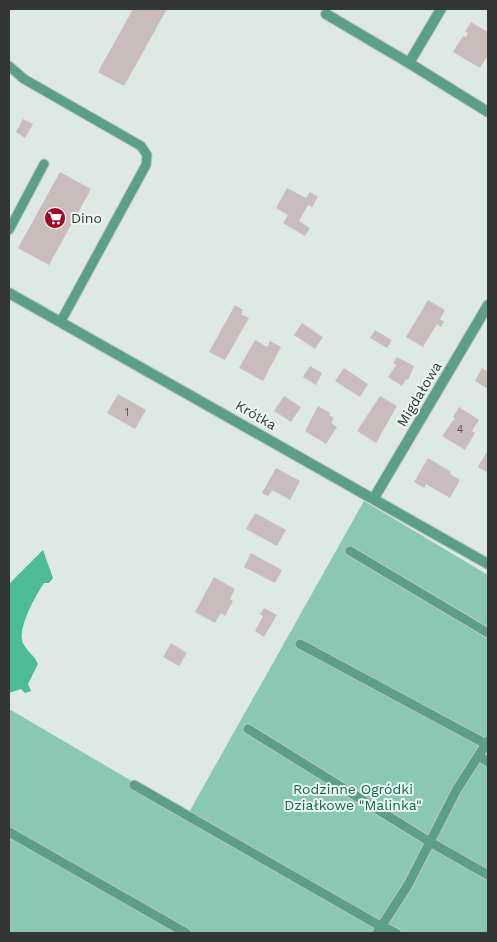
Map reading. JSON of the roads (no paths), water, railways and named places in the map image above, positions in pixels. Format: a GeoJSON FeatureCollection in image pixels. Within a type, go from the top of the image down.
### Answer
{"type":"FeatureCollection","features":[{"type":"Feature","properties":{"kind":"street"},"geometry":{"type":"LineString","coordinates":[[409,63],[441,9]]}},
{"type":"Feature","properties":{"kind":"street"},"geometry":{"type":"LineString","coordinates":[[326,14],[488,112]]}},
{"type":"Feature","properties":{"kind":"street","name":"Krótka"},"geometry":{"type":"LineString","coordinates":[[9,293],[488,564]]}},
{"type":"Feature","properties":{"kind":"street","name":"Migdałowa"},"geometry":{"type":"LineString","coordinates":[[374,498],[488,305]]}},
{"type":"Feature","properties":{"kind":"lane"},"geometry":{"type":"LineString","coordinates":[[9,66],[24,79],[141,146],[147,154],[146,165],[61,322]]}},
{"type":"Feature","properties":{"kind":"lane"},"geometry":{"type":"LineString","coordinates":[[9,230],[44,164]]}},
{"type":"Feature","properties":{"kind":"lane"},"geometry":{"type":"LineString","coordinates":[[350,551],[488,633]]}},
{"type":"Feature","properties":{"kind":"lane"},"geometry":{"type":"LineString","coordinates":[[300,644],[487,742],[457,789],[408,885],[377,933]]}},
{"type":"Feature","properties":{"kind":"lane"},"geometry":{"type":"LineString","coordinates":[[248,729],[430,842],[488,875]]}},
{"type":"Feature","properties":{"kind":"lane"},"geometry":{"type":"LineString","coordinates":[[479,756],[488,762]]}},
{"type":"Feature","properties":{"kind":"lane"},"geometry":{"type":"LineString","coordinates":[[134,785],[374,923],[396,933]]}},
{"type":"Feature","properties":{"kind":"lane"},"geometry":{"type":"LineString","coordinates":[[9,832],[186,933]]}},
{"type":"Feature","properties":{"kind":"place","name":"Dino"},"geometry":{"type":"Point","coordinates":[55,218]}},
{"type":"Feature","properties":{"kind":"park label","name":"Rodzinne Ogródki Działkowe \"Malinka\""},"geometry":{"type":"Point","coordinates":[353,798]}}]}
